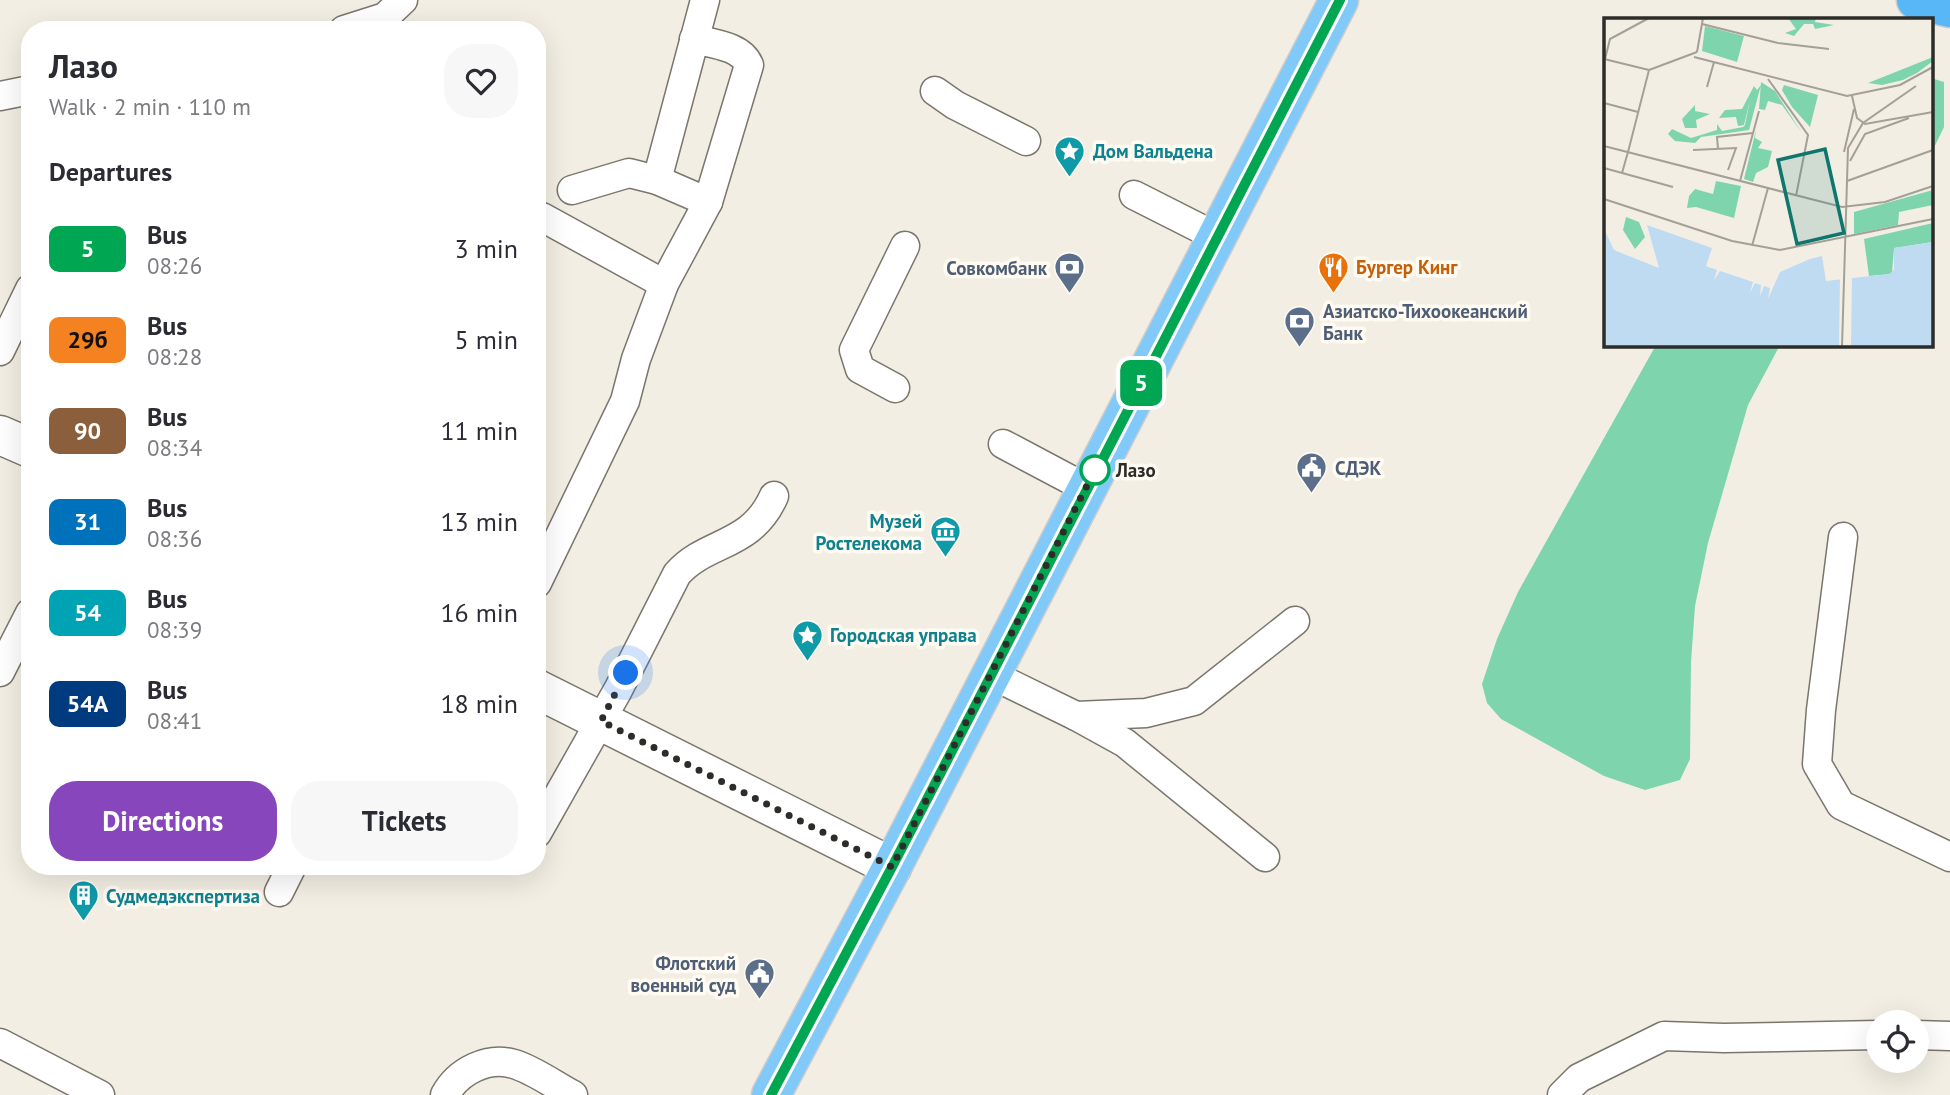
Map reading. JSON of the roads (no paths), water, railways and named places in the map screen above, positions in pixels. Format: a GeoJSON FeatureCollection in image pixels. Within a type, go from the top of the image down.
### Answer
{"type":"FeatureCollection","features":[{"type":"Feature","properties":{"kind":"highway"},"geometry":{"type":"LineString","coordinates":[[1916,0],[1950,8]]}},
{"type":"Feature","properties":{"kind":"main road"},"geometry":{"type":"LineString","coordinates":[[771,1095],[892,867],[1339,0]]}},
{"type":"Feature","properties":{"kind":"main road"},"geometry":{"type":"LineString","coordinates":[[0,435],[21,444]]}},
{"type":"Feature","properties":{"kind":"main road"},"geometry":{"type":"LineString","coordinates":[[546,694],[892,867]]}},
{"type":"Feature","properties":{"kind":"lane"},"geometry":{"type":"LineString","coordinates":[[372,21],[385,17],[403,0]]}},
{"type":"Feature","properties":{"kind":"lane"},"geometry":{"type":"LineString","coordinates":[[657,180],[705,0]]}},
{"type":"Feature","properties":{"kind":"lane"},"geometry":{"type":"LineString","coordinates":[[546,564],[625,401],[636,359],[664,284],[708,202],[750,65],[746,57],[737,51],[694,39]]}},
{"type":"Feature","properties":{"kind":"lane"},"geometry":{"type":"LineString","coordinates":[[0,96],[21,92]]}},
{"type":"Feature","properties":{"kind":"lane"},"geometry":{"type":"LineString","coordinates":[[935,92],[1026,141]]}},
{"type":"Feature","properties":{"kind":"lane"},"geometry":{"type":"LineString","coordinates":[[572,190],[629,173],[657,180],[708,202]]}},
{"type":"Feature","properties":{"kind":"lane"},"geometry":{"type":"LineString","coordinates":[[1134,195],[1217,237]]}},
{"type":"Feature","properties":{"kind":"lane"},"geometry":{"type":"LineString","coordinates":[[546,220],[664,284]]}},
{"type":"Feature","properties":{"kind":"lane"},"geometry":{"type":"LineString","coordinates":[[895,387],[860,369],[854,350],[905,246]]}},
{"type":"Feature","properties":{"kind":"lane"},"geometry":{"type":"LineString","coordinates":[[0,351],[21,308]]}},
{"type":"Feature","properties":{"kind":"lane"},"geometry":{"type":"LineString","coordinates":[[1003,444],[1086,488]]}},
{"type":"Feature","properties":{"kind":"lane"},"geometry":{"type":"LineString","coordinates":[[546,817],[601,721],[677,574],[687,562],[727,544],[752,527],[766,511],[774,496]]}},
{"type":"Feature","properties":{"kind":"lane"},"geometry":{"type":"LineString","coordinates":[[1843,537],[1816,764],[1841,805],[1950,857]]}},
{"type":"Feature","properties":{"kind":"lane"},"geometry":{"type":"LineString","coordinates":[[1076,716],[1146,713],[1194,701],[1295,621]]}},
{"type":"Feature","properties":{"kind":"lane"},"geometry":{"type":"LineString","coordinates":[[0,672],[21,631]]}},
{"type":"Feature","properties":{"kind":"lane"},"geometry":{"type":"LineString","coordinates":[[990,674],[1125,743],[1265,857]]}},
{"type":"Feature","properties":{"kind":"lane"},"geometry":{"type":"LineString","coordinates":[[279,892],[288,875]]}},
{"type":"Feature","properties":{"kind":"lane"},"geometry":{"type":"LineString","coordinates":[[1562,1095],[1579,1079],[1664,1036],[1724,1038],[1866,1035]]}},
{"type":"Feature","properties":{"kind":"lane"},"geometry":{"type":"LineString","coordinates":[[1929,1035],[1950,1036]]}},
{"type":"Feature","properties":{"kind":"lane"},"geometry":{"type":"LineString","coordinates":[[0,1043],[100,1095]]}},
{"type":"Feature","properties":{"kind":"lane"},"geometry":{"type":"LineString","coordinates":[[444,1095],[467,1071],[491,1062],[514,1064],[573,1095]]}},
{"type":"Feature","properties":{"kind":"place","name":"Дом Вальдена"},"geometry":{"type":"Point","coordinates":[1070,178]}},
{"type":"Feature","properties":{"kind":"place","name":"Бургер Кинг"},"geometry":{"type":"Point","coordinates":[1333,294]}},
{"type":"Feature","properties":{"kind":"place","name":"Совкомбанк"},"geometry":{"type":"Point","coordinates":[1070,295]}},
{"type":"Feature","properties":{"kind":"place","name":"Азиатско-Тихоокеанский Банк"},"geometry":{"type":"Point","coordinates":[1300,349]}},
{"type":"Feature","properties":{"kind":"place","name":"Лазо"},"geometry":{"type":"Point","coordinates":[1095,470]}},
{"type":"Feature","properties":{"kind":"place","name":"СДЭК"},"geometry":{"type":"Point","coordinates":[1312,495]}},
{"type":"Feature","properties":{"kind":"place","name":"Музей Ростелекома"},"geometry":{"type":"Point","coordinates":[945,559]}},
{"type":"Feature","properties":{"kind":"place","name":"Городская управа"},"geometry":{"type":"Point","coordinates":[807,662]}},
{"type":"Feature","properties":{"kind":"place","name":"Судмедэкспертиза"},"geometry":{"type":"Point","coordinates":[83,923]}},
{"type":"Feature","properties":{"kind":"place","name":"Флотский военный суд"},"geometry":{"type":"Point","coordinates":[759,1001]}}]}
